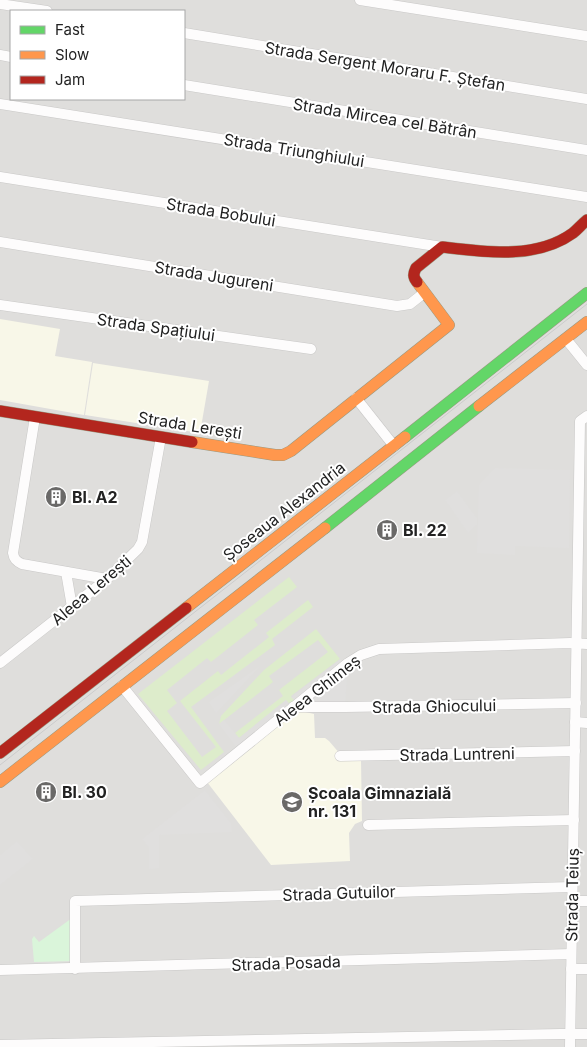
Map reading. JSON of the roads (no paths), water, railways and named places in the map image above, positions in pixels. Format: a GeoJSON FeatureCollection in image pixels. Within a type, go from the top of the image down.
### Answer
{"type":"FeatureCollection","features":[{"type":"Feature","properties":{"kind":"main road"},"geometry":{"type":"LineString","coordinates":[[442,247],[499,252],[540,248],[564,239],[575,232],[587,220]]}},
{"type":"Feature","properties":{"kind":"main road","name":"Strada Lerești"},"geometry":{"type":"LineString","coordinates":[[0,411],[283,455],[449,325],[414,278],[416,268],[442,247]]}},
{"type":"Feature","properties":{"kind":"main road","name":"Șoseaua Alexandria"},"geometry":{"type":"LineString","coordinates":[[0,753],[587,293]]}},
{"type":"Feature","properties":{"kind":"main road"},"geometry":{"type":"LineString","coordinates":[[0,782],[587,322]]}},
{"type":"Feature","properties":{"kind":"street"},"geometry":{"type":"LineString","coordinates":[[360,0],[587,36]]}},
{"type":"Feature","properties":{"kind":"street"},"geometry":{"type":"LineString","coordinates":[[0,4],[40,10]]}},
{"type":"Feature","properties":{"kind":"street","name":"Strada Sergent Moraru F. Ștefan"},"geometry":{"type":"LineString","coordinates":[[185,33],[587,99]]}},
{"type":"Feature","properties":{"kind":"street","name":"Strada Mircea cel Bătrân"},"geometry":{"type":"LineString","coordinates":[[185,85],[587,150]]}},
{"type":"Feature","properties":{"kind":"street","name":"Strada Triunghiului"},"geometry":{"type":"LineString","coordinates":[[0,104],[587,197]]}},
{"type":"Feature","properties":{"kind":"street","name":"Strada Bobului"},"geometry":{"type":"LineString","coordinates":[[0,177],[442,247]]}},
{"type":"Feature","properties":{"kind":"street","name":"Strada Jugureni"},"geometry":{"type":"LineString","coordinates":[[0,242],[397,306],[410,304],[424,292]]}},
{"type":"Feature","properties":{"kind":"street","name":"Strada Spațiului"},"geometry":{"type":"LineString","coordinates":[[0,305],[311,349]]}},
{"type":"Feature","properties":{"kind":"street"},"geometry":{"type":"LineString","coordinates":[[566,338],[587,365]]}},
{"type":"Feature","properties":{"kind":"street"},"geometry":{"type":"LineString","coordinates":[[356,398],[394,446]]}},
{"type":"Feature","properties":{"kind":"street","name":"Strada Teiuș"},"geometry":{"type":"LineString","coordinates":[[570,1047],[575,722],[582,643],[583,521],[580,421],[587,416]]}},
{"type":"Feature","properties":{"kind":"street"},"geometry":{"type":"LineString","coordinates":[[35,417],[13,553],[16,561],[22,564],[107,579]]}},
{"type":"Feature","properties":{"kind":"street","name":"Aleea Lerești"},"geometry":{"type":"LineString","coordinates":[[0,663],[107,579],[138,549],[142,542],[161,437]]}},
{"type":"Feature","properties":{"kind":"street"},"geometry":{"type":"LineString","coordinates":[[66,572],[72,607]]}},
{"type":"Feature","properties":{"kind":"street","name":"Aleea Ghimeș"},"geometry":{"type":"LineString","coordinates":[[122,686],[200,783],[348,663],[371,651],[419,647],[582,643]]}},
{"type":"Feature","properties":{"kind":"street","name":"Strada Ghiocului"},"geometry":{"type":"LineString","coordinates":[[293,707],[576,703]]}},
{"type":"Feature","properties":{"kind":"street"},"geometry":{"type":"LineString","coordinates":[[575,722],[587,723]]}},
{"type":"Feature","properties":{"kind":"street","name":"Strada Luntreni"},"geometry":{"type":"LineString","coordinates":[[340,756],[575,751]]}},
{"type":"Feature","properties":{"kind":"street"},"geometry":{"type":"LineString","coordinates":[[368,825],[574,820]]}},
{"type":"Feature","properties":{"kind":"street","name":"Strada Gutuilor"},"geometry":{"type":"LineString","coordinates":[[75,969],[75,901],[572,886]]}},
{"type":"Feature","properties":{"kind":"street"},"geometry":{"type":"LineString","coordinates":[[572,900],[587,901]]}},
{"type":"Feature","properties":{"kind":"street","name":"Strada Posada"},"geometry":{"type":"LineString","coordinates":[[0,970],[571,954]]}},
{"type":"Feature","properties":{"kind":"street"},"geometry":{"type":"LineString","coordinates":[[571,968],[587,969]]}},
{"type":"Feature","properties":{"kind":"street"},"geometry":{"type":"LineString","coordinates":[[0,1045],[587,1034]]}},
{"type":"Feature","properties":{"kind":"tram line"},"geometry":{"type":"LineString","coordinates":[[0,765],[587,304]]}},
{"type":"Feature","properties":{"kind":"place","name":"Bl. A2"},"geometry":{"type":"Point","coordinates":[56,497]}},
{"type":"Feature","properties":{"kind":"place","name":"Bl. 22"},"geometry":{"type":"Point","coordinates":[387,530]}},
{"type":"Feature","properties":{"kind":"place","name":"Bl. 30"},"geometry":{"type":"Point","coordinates":[46,792]}},
{"type":"Feature","properties":{"kind":"place","name":"Școala Gimnazială nr. 131"},"geometry":{"type":"Point","coordinates":[292,802]}}]}
